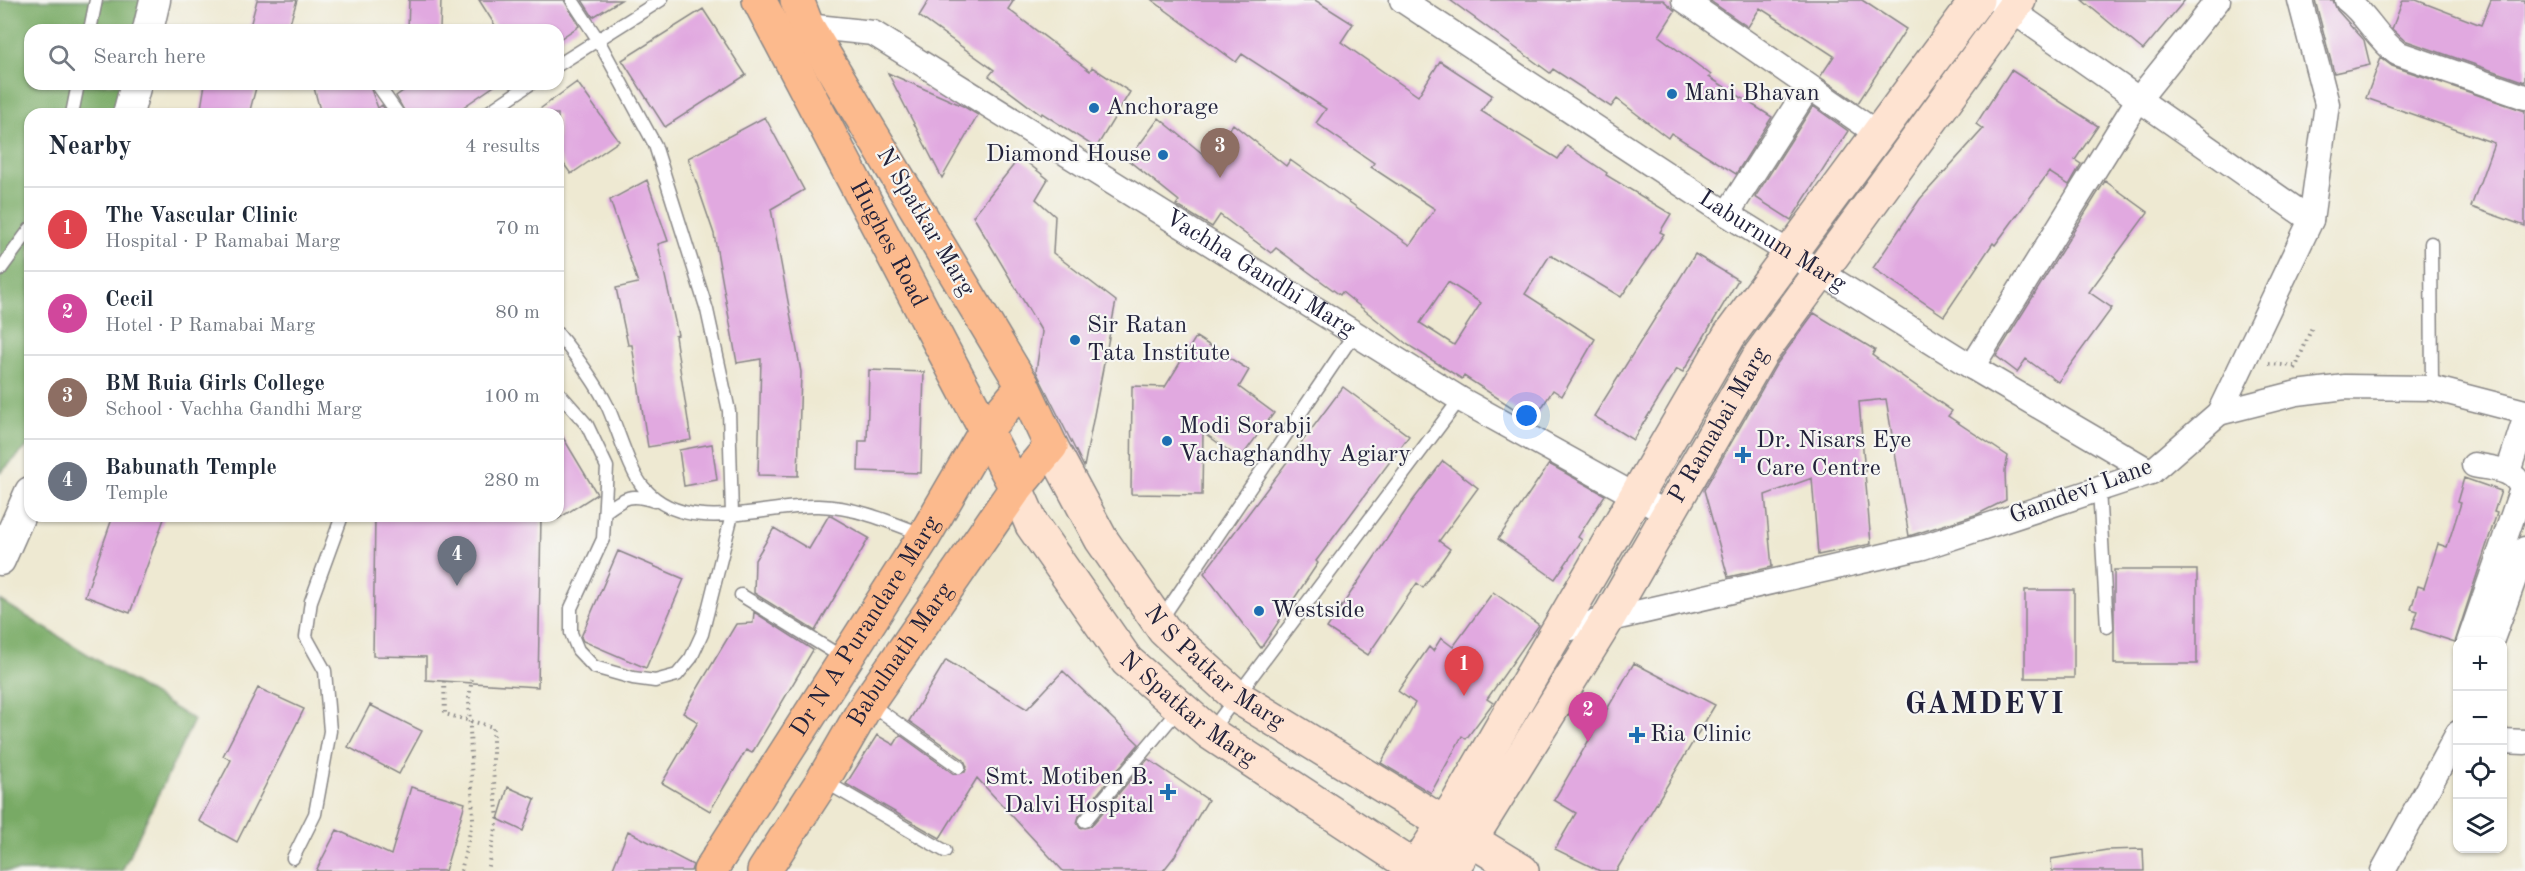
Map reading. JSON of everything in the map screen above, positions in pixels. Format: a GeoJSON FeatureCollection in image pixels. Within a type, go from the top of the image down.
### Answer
{"type":"FeatureCollection","features":[{"type":"Feature","properties":{"kind":"main road","name":"Hughes Road"},"geometry":{"type":"LineString","coordinates":[[759,0],[1016,488]]}},
{"type":"Feature","properties":{"kind":"main road","name":"P Ramabai Marg"},"geometry":{"type":"LineString","coordinates":[[1416,870],[1729,336],[1977,0]]}},
{"type":"Feature","properties":{"kind":"main road","name":"P Ramabai Marg"},"geometry":{"type":"LineString","coordinates":[[1451,871],[1606,620],[1760,355],[2009,4]]}},
{"type":"Feature","properties":{"kind":"main road","name":"N Spatkar Marg"},"geometry":{"type":"LineString","coordinates":[[802,13],[1023,386],[1051,446]]}},
{"type":"Feature","properties":{"kind":"main road"},"geometry":{"type":"LineString","coordinates":[[1729,336],[1760,355]]}},
{"type":"Feature","properties":{"kind":"main road","name":"Dr N A Purandare Marg"},"geometry":{"type":"LineString","coordinates":[[710,871],[925,536],[986,430],[1023,386]]}},
{"type":"Feature","properties":{"kind":"main road","name":"N S Patkar Marg"},"geometry":{"type":"LineString","coordinates":[[1051,446],[1101,539],[1159,623],[1236,696],[1444,821]]}},
{"type":"Feature","properties":{"kind":"main road","name":"Babulnath Marg"},"geometry":{"type":"LineString","coordinates":[[769,869],[868,702],[1016,488],[1051,446]]}},
{"type":"Feature","properties":{"kind":"main road"},"geometry":{"type":"LineString","coordinates":[[1660,453],[1693,471]]}},
{"type":"Feature","properties":{"kind":"main road","name":"N Spatkar Marg"},"geometry":{"type":"LineString","coordinates":[[1016,488],[1032,525],[1127,661],[1210,733],[1416,870]]}},
{"type":"Feature","properties":{"kind":"main road"},"geometry":{"type":"LineString","coordinates":[[1345,821],[1370,777]]}},
{"type":"Feature","properties":{"kind":"main road"},"geometry":{"type":"LineString","coordinates":[[1444,821],[1522,871]]}},
{"type":"Feature","properties":{"kind":"street"},"geometry":{"type":"LineString","coordinates":[[149,24],[155,0]]}},
{"type":"Feature","properties":{"kind":"street","name":"Laburnum Marg"},"geometry":{"type":"LineString","coordinates":[[1402,0],[1727,214],[1972,367],[2151,472]]}},
{"type":"Feature","properties":{"kind":"street"},"geometry":{"type":"LineString","coordinates":[[1684,0],[1878,134]]}},
{"type":"Feature","properties":{"kind":"street"},"geometry":{"type":"LineString","coordinates":[[1972,367],[2138,100],[2218,0]]}},
{"type":"Feature","properties":{"kind":"street","name":"Gamdevi Lane"},"geometry":{"type":"LineString","coordinates":[[1558,631],[1923,547],[2151,472],[2219,413],[2311,220],[2327,104],[2300,0]]}},
{"type":"Feature","properties":{"kind":"street"},"geometry":{"type":"LineString","coordinates":[[2347,0],[2357,7],[2388,46],[2397,52],[2525,97]]}},
{"type":"Feature","properties":{"kind":"street"},"geometry":{"type":"LineString","coordinates":[[2009,4],[2138,100],[2311,220]]}},
{"type":"Feature","properties":{"kind":"street","name":"Vachha Gandhi Marg"},"geometry":{"type":"LineString","coordinates":[[802,13],[873,33],[1460,399],[1668,514]]}},
{"type":"Feature","properties":{"kind":"street"},"geometry":{"type":"LineString","coordinates":[[129,108],[134,90]]}},
{"type":"Feature","properties":{"kind":"street"},"geometry":{"type":"LineString","coordinates":[[1727,214],[1802,97]]}},
{"type":"Feature","properties":{"kind":"street"},"geometry":{"type":"LineString","coordinates":[[2219,413],[2297,393],[2346,387],[2432,388],[2525,412]]}},
{"type":"Feature","properties":{"kind":"street"},"geometry":{"type":"LineString","coordinates":[[2508,472],[2525,419]]}},
{"type":"Feature","properties":{"kind":"street"},"geometry":{"type":"LineString","coordinates":[[2471,637],[2522,489],[2519,481],[2508,472],[2474,465]]}},
{"type":"Feature","properties":{"kind":"street"},"geometry":{"type":"LineString","coordinates":[[0,560],[24,506]]}},
{"type":"Feature","properties":{"kind":"street"},"geometry":{"type":"LineString","coordinates":[[2493,637],[2525,549]]}},
{"type":"Feature","properties":{"kind":"street"},"geometry":{"type":"LineString","coordinates":[[2507,741],[2525,742]]}},
{"type":"Feature","properties":{"kind":"street"},"geometry":{"type":"LineString","coordinates":[[2383,871],[2453,744]]}},
{"type":"Feature","properties":{"kind":"lane"},"geometry":{"type":"LineString","coordinates":[[91,24],[96,0]]}},
{"type":"Feature","properties":{"kind":"lane"},"geometry":{"type":"LineString","coordinates":[[564,399],[587,425],[607,467],[603,539],[571,608],[571,633],[579,650],[594,667],[633,678],[655,681],[677,675],[691,658],[702,634],[732,514],[729,411],[707,310],[655,145],[597,38],[572,0]]}},
{"type":"Feature","properties":{"kind":"lane"},"geometry":{"type":"LineString","coordinates":[[564,61],[597,38],[661,0]]}},
{"type":"Feature","properties":{"kind":"lane"},"geometry":{"type":"LineString","coordinates":[[73,108],[77,90]]}},
{"type":"Feature","properties":{"kind":"lane"},"geometry":{"type":"LineString","coordinates":[[381,90],[394,108]]}},
{"type":"Feature","properties":{"kind":"lane"},"geometry":{"type":"LineString","coordinates":[[495,108],[521,90]]}},
{"type":"Feature","properties":{"kind":"lane"},"geometry":{"type":"LineString","coordinates":[[0,270],[24,237]]}},
{"type":"Feature","properties":{"kind":"lane"},"geometry":{"type":"LineString","coordinates":[[2431,243],[2432,388]]}},
{"type":"Feature","properties":{"kind":"lane"},"geometry":{"type":"LineString","coordinates":[[1159,623],[1354,334]]}},
{"type":"Feature","properties":{"kind":"lane"},"geometry":{"type":"LineString","coordinates":[[564,342],[586,369],[607,406],[643,488],[664,504]]}},
{"type":"Feature","properties":{"kind":"lane"},"geometry":{"type":"LineString","coordinates":[[1210,733],[1460,399]]}},
{"type":"Feature","properties":{"kind":"lane"},"geometry":{"type":"LineString","coordinates":[[2099,489],[2107,627]]}},
{"type":"Feature","properties":{"kind":"lane"},"geometry":{"type":"LineString","coordinates":[[606,512],[622,499],[639,496],[695,514],[732,514],[828,507],[858,510],[925,536]]}},
{"type":"Feature","properties":{"kind":"lane"},"geometry":{"type":"LineString","coordinates":[[293,858],[315,813],[330,731],[325,671],[306,637],[311,601],[340,522]]}},
{"type":"Feature","properties":{"kind":"lane"},"geometry":{"type":"LineString","coordinates":[[741,595],[846,659]]}},
{"type":"Feature","properties":{"kind":"lane"},"geometry":{"type":"LineString","coordinates":[[868,702],[959,767]]}},
{"type":"Feature","properties":{"kind":"lane"},"geometry":{"type":"LineString","coordinates":[[1085,821],[1180,708]]}},
{"type":"Feature","properties":{"kind":"lane"},"geometry":{"type":"LineString","coordinates":[[823,780],[945,851]]}},
{"type":"Feature","properties":{"kind":"path"},"geometry":{"type":"LineString","coordinates":[[2297,393],[2294,366],[2312,327]]}},
{"type":"Feature","properties":{"kind":"path"},"geometry":{"type":"LineString","coordinates":[[461,871],[473,819],[469,720],[472,678]]}},
{"type":"Feature","properties":{"kind":"path"},"geometry":{"type":"LineString","coordinates":[[444,681],[445,714],[493,727],[493,772],[498,819],[487,871]]}},
{"type":"Feature","properties":{"kind":"green space"},"geometry":{"type":"Polygon","coordinates":[[[0,0],[147,0],[141,24],[24,24],[24,90],[126,90],[121,108],[24,108],[24,450],[0,473],[0,0]]]}},
{"type":"Feature","properties":{"kind":"green space"},"geometry":{"type":"Polygon","coordinates":[[[0,600],[194,720],[122,871],[0,871],[0,600]]]}},
{"type":"Feature","properties":{"kind":"building"},"geometry":{"type":"Polygon","coordinates":[[[257,0],[297,0],[290,24],[251,24],[257,0]]]}},
{"type":"Feature","properties":{"kind":"building"},"geometry":{"type":"Polygon","coordinates":[[[409,0],[441,0],[440,24],[408,24],[409,0]]]}},
{"type":"Feature","properties":{"kind":"building"},"geometry":{"type":"Polygon","coordinates":[[[479,0],[564,0],[579,26],[564,36],[564,24],[494,24],[479,0]]]}},
{"type":"Feature","properties":{"kind":"building"},"geometry":{"type":"Polygon","coordinates":[[[582,0],[621,0],[593,17],[582,0]]]}},
{"type":"Feature","properties":{"kind":"building"},"geometry":{"type":"Polygon","coordinates":[[[929,0],[1014,0],[1008,9],[1090,71],[1092,67],[1130,92],[1096,148],[1042,113],[1041,115],[989,76],[994,70],[919,16],[929,0]]]}},
{"type":"Feature","properties":{"kind":"building"},"geometry":{"type":"Polygon","coordinates":[[[1152,0],[1315,0],[1353,24],[1341,42],[1418,96],[1440,61],[1492,95],[1481,111],[1558,159],[1567,146],[1607,173],[1606,175],[1671,214],[1660,232],[1664,234],[1621,297],[1550,255],[1525,294],[1595,339],[1562,396],[1553,390],[1533,421],[1464,376],[1462,379],[1408,345],[1342,292],[1340,295],[1276,248],[1271,253],[1220,215],[1212,227],[1176,205],[1179,201],[1128,160],[1159,118],[1209,159],[1233,124],[1286,166],[1290,160],[1410,245],[1435,209],[1371,167],[1374,163],[1316,123],[1326,109],[1242,54],[1236,62],[1152,0]],[[1448,282],[1420,323],[1454,345],[1481,303],[1448,282]]]}},
{"type":"Feature","properties":{"kind":"building"},"geometry":{"type":"Polygon","coordinates":[[[1450,0],[1663,0],[1675,11],[1659,36],[1711,75],[1709,77],[1772,117],[1736,174],[1671,133],[1668,138],[1617,99],[1611,107],[1553,69],[1550,73],[1450,0]]]}},
{"type":"Feature","properties":{"kind":"building"},"geometry":{"type":"Polygon","coordinates":[[[1709,0],[1862,0],[1906,29],[1858,103],[1820,77],[1834,56],[1760,8],[1748,27],[1709,0]]]}},
{"type":"Feature","properties":{"kind":"building"},"geometry":{"type":"Polygon","coordinates":[[[2082,0],[2185,0],[2143,50],[2082,0]]]}},
{"type":"Feature","properties":{"kind":"building"},"geometry":{"type":"Polygon","coordinates":[[[2315,0],[2333,0],[2337,10],[2364,40],[2370,65],[2334,73],[2315,0]]]}},
{"type":"Feature","properties":{"kind":"building"},"geometry":{"type":"Polygon","coordinates":[[[2403,0],[2416,0],[2481,25],[2491,0],[2525,0],[2525,82],[2404,40],[2392,29],[2403,0]]]}},
{"type":"Feature","properties":{"kind":"building"},"geometry":{"type":"Polygon","coordinates":[[[703,9],[746,75],[665,127],[622,60],[703,9]]]}},
{"type":"Feature","properties":{"kind":"building"},"geometry":{"type":"Polygon","coordinates":[[[2381,58],[2392,66],[2525,111],[2525,226],[2471,207],[2494,143],[2366,98],[2381,58]]]}},
{"type":"Feature","properties":{"kind":"building"},"geometry":{"type":"Polygon","coordinates":[[[2011,70],[2098,126],[2075,160],[2081,164],[2069,185],[2049,172],[1995,245],[1993,243],[1944,316],[1873,268],[1920,199],[1983,129],[1976,124],[2011,70]]]}},
{"type":"Feature","properties":{"kind":"building"},"geometry":{"type":"Polygon","coordinates":[[[888,73],[963,106],[978,115],[942,178],[888,73]]]}},
{"type":"Feature","properties":{"kind":"building"},"geometry":{"type":"Polygon","coordinates":[[[577,82],[619,141],[571,174],[564,164],[564,108],[541,108],[577,82]]]}},
{"type":"Feature","properties":{"kind":"building"},"geometry":{"type":"Polygon","coordinates":[[[204,90],[255,90],[251,108],[201,108],[204,90]]]}},
{"type":"Feature","properties":{"kind":"building"},"geometry":{"type":"Polygon","coordinates":[[[315,90],[371,90],[378,108],[319,108],[315,90]]]}},
{"type":"Feature","properties":{"kind":"building"},"geometry":{"type":"Polygon","coordinates":[[[404,90],[488,90],[462,108],[403,108],[396,96],[404,90]]]}},
{"type":"Feature","properties":{"kind":"building"},"geometry":{"type":"Polygon","coordinates":[[[1813,106],[1848,131],[1791,220],[1755,197],[1813,106]]]}},
{"type":"Feature","properties":{"kind":"building"},"geometry":{"type":"Polygon","coordinates":[[[765,117],[804,190],[771,209],[801,372],[798,476],[758,475],[761,359],[737,363],[714,234],[688,158],[765,117]]]}},
{"type":"Feature","properties":{"kind":"building"},"geometry":{"type":"Polygon","coordinates":[[[1020,157],[1048,179],[1036,199],[1055,216],[1053,253],[1116,301],[1084,467],[1036,371],[1042,332],[973,216],[1020,157]]]}},
{"type":"Feature","properties":{"kind":"building"},"geometry":{"type":"Polygon","coordinates":[[[647,180],[668,241],[658,244],[678,335],[675,336],[691,440],[648,447],[632,345],[628,345],[616,288],[638,283],[610,200],[647,180]]]}},
{"type":"Feature","properties":{"kind":"building"},"geometry":{"type":"Polygon","coordinates":[[[2105,181],[2148,212],[2089,292],[2112,308],[2058,382],[2026,359],[2017,372],[1996,356],[2105,181]]]}},
{"type":"Feature","properties":{"kind":"building"},"geometry":{"type":"Polygon","coordinates":[[[1695,254],[1738,280],[1683,372],[1677,369],[1633,440],[1594,416],[1695,254]]]}},
{"type":"Feature","properties":{"kind":"building"},"geometry":{"type":"Polygon","coordinates":[[[1814,313],[1875,350],[1872,355],[1952,411],[1948,416],[2008,456],[2005,470],[2006,500],[1978,514],[1909,536],[1886,399],[1859,402],[1871,544],[1818,555],[1812,478],[1765,495],[1772,567],[1728,577],[1704,490],[1776,365],[1814,313]]]}},
{"type":"Feature","properties":{"kind":"building"},"geometry":{"type":"Polygon","coordinates":[[[1196,337],[1249,370],[1239,387],[1274,413],[1240,459],[1203,432],[1202,495],[1131,494],[1132,386],[1165,387],[1196,337]]]}},
{"type":"Feature","properties":{"kind":"building"},"geometry":{"type":"Polygon","coordinates":[[[869,370],[924,372],[921,473],[858,471],[859,441],[867,441],[869,370]]]}},
{"type":"Feature","properties":{"kind":"building"},"geometry":{"type":"Polygon","coordinates":[[[1343,387],[1409,436],[1316,561],[1318,563],[1261,648],[1204,573],[1343,387]]]}},
{"type":"Feature","properties":{"kind":"building"},"geometry":{"type":"Polygon","coordinates":[[[564,439],[597,494],[564,515],[564,439]]]}},
{"type":"Feature","properties":{"kind":"building"},"geometry":{"type":"Polygon","coordinates":[[[712,444],[717,480],[684,486],[679,450],[712,444]]]}},
{"type":"Feature","properties":{"kind":"building"},"geometry":{"type":"Polygon","coordinates":[[[1443,461],[1478,488],[1439,541],[1450,549],[1423,588],[1417,583],[1368,655],[1327,628],[1411,503],[1443,461]]]}},
{"type":"Feature","properties":{"kind":"building"},"geometry":{"type":"Polygon","coordinates":[[[1549,464],[1605,495],[1578,537],[1582,540],[1555,579],[1498,539],[1549,464]]]}},
{"type":"Feature","properties":{"kind":"building"},"geometry":{"type":"Polygon","coordinates":[[[2464,478],[2501,491],[2494,512],[2497,513],[2457,637],[2453,637],[2453,641],[2412,628],[2418,611],[2411,609],[2418,586],[2424,588],[2438,544],[2447,547],[2461,503],[2457,502],[2464,478]]]}},
{"type":"Feature","properties":{"kind":"building"},"geometry":{"type":"Polygon","coordinates":[[[829,515],[869,538],[815,631],[754,593],[755,560],[774,528],[809,549],[829,515]]]}},
{"type":"Feature","properties":{"kind":"building"},"geometry":{"type":"Polygon","coordinates":[[[111,522],[163,522],[130,613],[85,596],[111,522]]]}},
{"type":"Feature","properties":{"kind":"building"},"geometry":{"type":"Polygon","coordinates":[[[375,522],[541,522],[538,687],[426,680],[426,657],[373,656],[375,522]]]}},
{"type":"Feature","properties":{"kind":"building"},"geometry":{"type":"Polygon","coordinates":[[[618,551],[684,579],[646,668],[583,641],[581,637],[618,551]]]}},
{"type":"Feature","properties":{"kind":"building"},"geometry":{"type":"Polygon","coordinates":[[[2114,570],[2197,570],[2197,664],[2114,664],[2114,570]]]}},
{"type":"Feature","properties":{"kind":"building"},"geometry":{"type":"Polygon","coordinates":[[[2025,590],[2074,590],[2074,678],[2025,678],[2025,590]]]}},
{"type":"Feature","properties":{"kind":"building"},"geometry":{"type":"Polygon","coordinates":[[[1493,592],[1539,625],[1487,699],[1493,703],[1466,739],[1462,736],[1431,793],[1381,763],[1415,703],[1398,691],[1429,647],[1433,651],[1441,638],[1453,647],[1493,592]]]}},
{"type":"Feature","properties":{"kind":"building"},"geometry":{"type":"Polygon","coordinates":[[[754,612],[813,650],[752,753],[746,750],[710,811],[662,783],[698,722],[683,713],[736,624],[753,623],[754,612]]]}},
{"type":"Feature","properties":{"kind":"building"},"geometry":{"type":"Polygon","coordinates":[[[946,660],[1027,709],[1063,671],[1139,744],[1079,816],[1077,823],[1080,828],[1091,826],[1148,759],[1208,800],[1163,871],[1063,871],[977,778],[940,838],[846,784],[877,735],[894,745],[900,735],[954,774],[965,772],[967,767],[964,760],[909,721],[946,660]]]}},
{"type":"Feature","properties":{"kind":"building"},"geometry":{"type":"Polygon","coordinates":[[[1634,663],[1715,705],[1616,871],[1600,871],[1555,849],[1576,813],[1554,800],[1634,663]]]}},
{"type":"Feature","properties":{"kind":"building"},"geometry":{"type":"Polygon","coordinates":[[[258,688],[304,709],[237,842],[199,821],[231,760],[223,756],[258,688]]]}},
{"type":"Feature","properties":{"kind":"building"},"geometry":{"type":"Polygon","coordinates":[[[370,705],[422,731],[399,774],[348,747],[370,705]]]}},
{"type":"Feature","properties":{"kind":"building"},"geometry":{"type":"Polygon","coordinates":[[[411,787],[465,803],[445,871],[316,871],[337,830],[391,855],[411,787]]]}},
{"type":"Feature","properties":{"kind":"building"},"geometry":{"type":"Polygon","coordinates":[[[508,787],[535,799],[523,831],[498,819],[508,787]]]}},
{"type":"Feature","properties":{"kind":"building"},"geometry":{"type":"Polygon","coordinates":[[[628,831],[693,865],[691,871],[612,871],[628,831]]]}},
{"type":"Feature","properties":{"kind":"building"},"geometry":{"type":"Polygon","coordinates":[[[2143,849],[2144,871],[2052,871],[2051,859],[2107,850],[2143,849]]]}},
{"type":"Feature","properties":{"kind":"place","name":"Mani Bhavan"},"geometry":{"type":"Point","coordinates":[1672,94]}},
{"type":"Feature","properties":{"kind":"place","name":"Anchorage"},"geometry":{"type":"Point","coordinates":[1094,108]}},
{"type":"Feature","properties":{"kind":"place","name":"Diamond House"},"geometry":{"type":"Point","coordinates":[1163,155]}},
{"type":"Feature","properties":{"kind":"place","name":"BM Ruia Girls College"},"geometry":{"type":"Point","coordinates":[1220,178]}},
{"type":"Feature","properties":{"kind":"place","name":"Sir Ratan Tata Institute"},"geometry":{"type":"Point","coordinates":[1075,340]}},
{"type":"Feature","properties":{"kind":"place","name":"Modi Sorabji Vachaghandhy Agiary"},"geometry":{"type":"Point","coordinates":[1167,441]}},
{"type":"Feature","properties":{"kind":"place","name":"Dr. Nisars Eye Care Centre"},"geometry":{"type":"Point","coordinates":[1743,455]}},
{"type":"Feature","properties":{"kind":"place","name":"Babunath Temple"},"geometry":{"type":"Point","coordinates":[457,586]}},
{"type":"Feature","properties":{"kind":"place","name":"Westside"},"geometry":{"type":"Point","coordinates":[1259,611]}},
{"type":"Feature","properties":{"kind":"place","name":"The Vascular Clinic"},"geometry":{"type":"Point","coordinates":[1464,696]}},
{"type":"Feature","properties":{"kind":"place","name":"Ria Clinic"},"geometry":{"type":"Point","coordinates":[1637,735]}},
{"type":"Feature","properties":{"kind":"place","name":"Cecil"},"geometry":{"type":"Point","coordinates":[1588,742]}},
{"type":"Feature","properties":{"kind":"place","name":"Smt. Motiben B. Dalvi Hospital"},"geometry":{"type":"Point","coordinates":[1168,792]}},
{"type":"Feature","properties":{"kind":"district","name":"GAMDEVI"},"geometry":{"type":"Point","coordinates":[1985,705]}}]}
